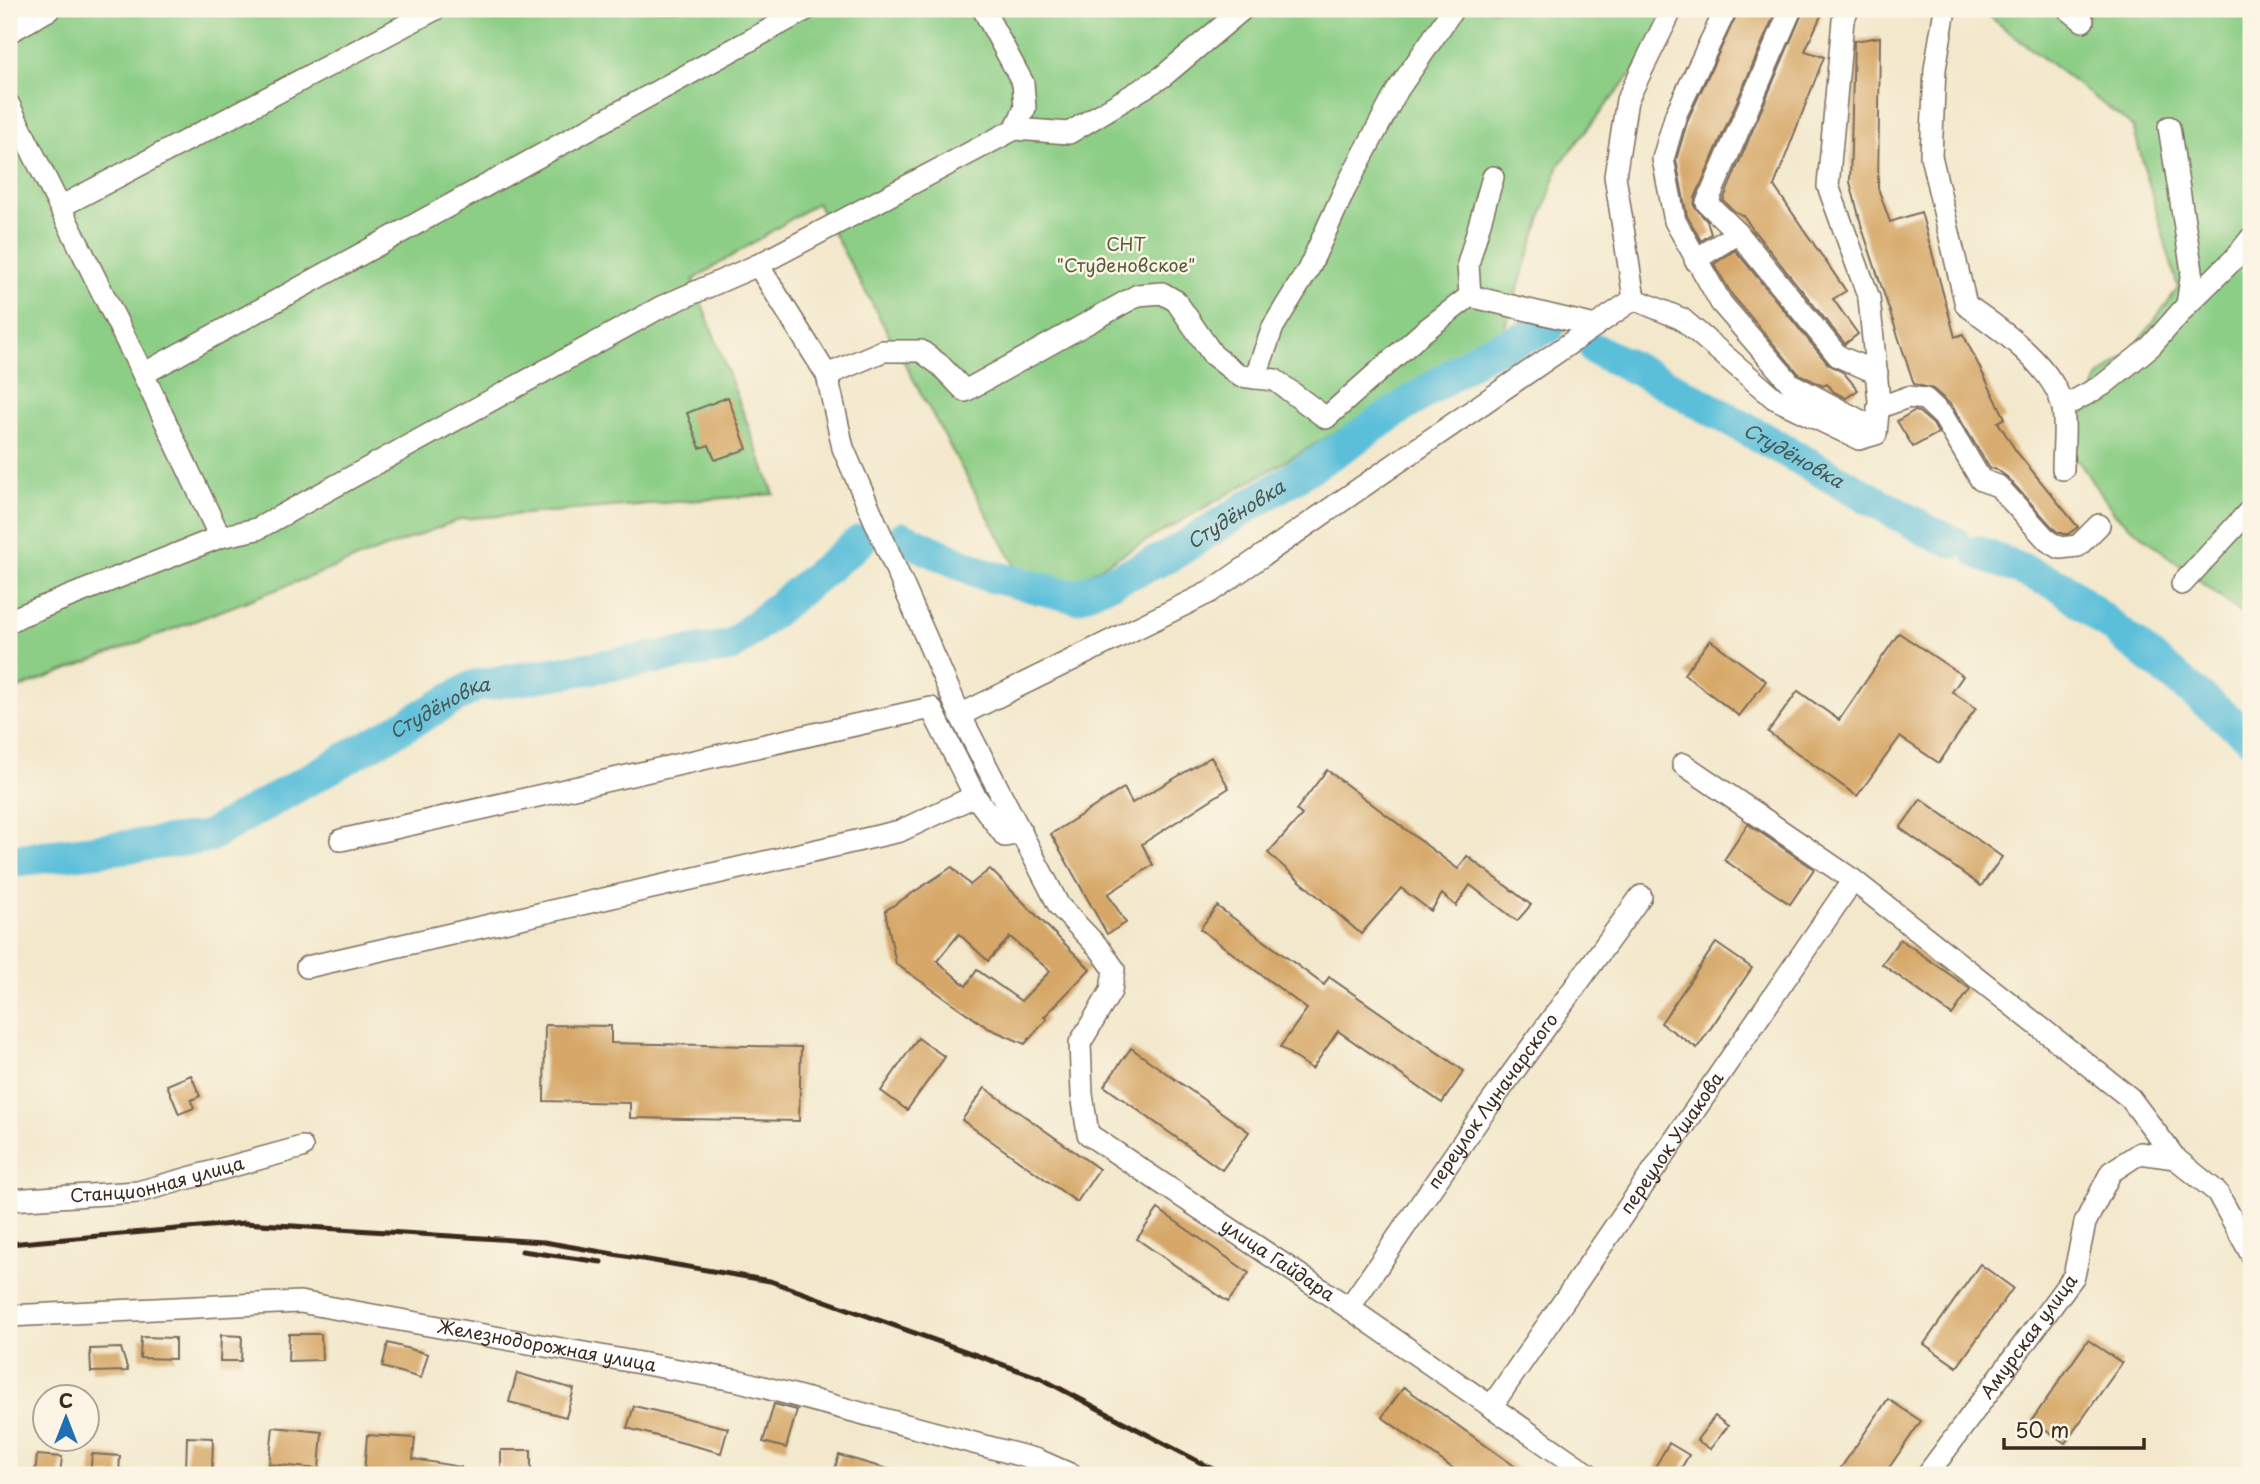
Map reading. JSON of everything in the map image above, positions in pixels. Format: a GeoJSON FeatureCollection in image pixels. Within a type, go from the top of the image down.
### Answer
{"type":"FeatureCollection","features":[{"type":"Feature","properties":{"kind":"street"},"geometry":{"type":"LineString","coordinates":[[9,32],[50,9]]}},
{"type":"Feature","properties":{"kind":"street"},"geometry":{"type":"LineString","coordinates":[[60,208],[436,9]]}},
{"type":"Feature","properties":{"kind":"street"},"geometry":{"type":"LineString","coordinates":[[143,374],[807,9]]}},
{"type":"Feature","properties":{"kind":"street"},"geometry":{"type":"LineString","coordinates":[[983,9],[1023,83],[1025,108],[1015,129]]}},
{"type":"Feature","properties":{"kind":"street"},"geometry":{"type":"LineString","coordinates":[[9,622],[220,537],[257,528],[661,307],[758,265],[1015,129],[1069,133],[1163,77],[1243,9]]}},
{"type":"Feature","properties":{"kind":"street"},"geometry":{"type":"LineString","coordinates":[[1255,378],[1273,327],[1308,270],[1345,190],[1397,91],[1453,9]]}},
{"type":"Feature","properties":{"kind":"street"},"geometry":{"type":"LineString","coordinates":[[1634,299],[1615,176],[1627,100],[1672,9]]}},
{"type":"Feature","properties":{"kind":"street"},"geometry":{"type":"LineString","coordinates":[[1726,9],[1676,114],[1663,159],[1675,222],[1721,303],[1791,384],[1877,418]]}},
{"type":"Feature","properties":{"kind":"street"},"geometry":{"type":"LineString","coordinates":[[1791,9],[1707,202],[1738,233],[1838,356],[1877,373]]}},
{"type":"Feature","properties":{"kind":"street"},"geometry":{"type":"LineString","coordinates":[[1634,299],[1682,319],[1774,398],[1859,439],[1876,434],[1877,373],[1869,298],[1828,186],[1843,20],[1848,9]]}},
{"type":"Feature","properties":{"kind":"street"},"geometry":{"type":"LineString","coordinates":[[1945,9],[1935,69],[1931,156],[1966,304],[1995,325],[2045,370],[2063,407],[2063,468]]}},
{"type":"Feature","properties":{"kind":"street"},"geometry":{"type":"LineString","coordinates":[[9,104],[143,374],[220,537]]}},
{"type":"Feature","properties":{"kind":"street"},"geometry":{"type":"LineString","coordinates":[[2169,127],[2192,271],[2187,304]]}},
{"type":"Feature","properties":{"kind":"street"},"geometry":{"type":"LineString","coordinates":[[1470,296],[1468,264],[1493,177]]}},
{"type":"Feature","properties":{"kind":"street"},"geometry":{"type":"LineString","coordinates":[[1695,260],[1738,233]]}},
{"type":"Feature","properties":{"kind":"street"},"geometry":{"type":"LineString","coordinates":[[2063,407],[2103,385],[2151,346],[2187,304],[2234,260],[2251,238]]}},
{"type":"Feature","properties":{"kind":"street"},"geometry":{"type":"LineString","coordinates":[[341,840],[931,708],[975,796],[1004,836],[1022,834],[960,715],[843,448],[827,376],[758,265]]}},
{"type":"Feature","properties":{"kind":"street"},"geometry":{"type":"LineString","coordinates":[[827,376],[883,351],[921,351],[940,365],[965,391],[1138,295],[1162,293],[1176,301],[1213,355],[1240,376],[1275,380],[1326,418],[1423,332],[1470,296]]}},
{"type":"Feature","properties":{"kind":"street"},"geometry":{"type":"LineString","coordinates":[[1470,296],[1595,326]]}},
{"type":"Feature","properties":{"kind":"street"},"geometry":{"type":"LineString","coordinates":[[960,715],[1210,592],[1634,299]]}},
{"type":"Feature","properties":{"kind":"street"},"geometry":{"type":"LineString","coordinates":[[1877,418],[1908,397],[1925,400],[1943,416],[1981,480],[1998,486],[2048,541],[2060,548],[2078,546],[2099,525]]}},
{"type":"Feature","properties":{"kind":"street"},"geometry":{"type":"LineString","coordinates":[[2182,584],[2251,509]]}},
{"type":"Feature","properties":{"kind":"street"},"geometry":{"type":"LineString","coordinates":[[1682,764],[1853,880],[2130,1098],[2175,1158],[2217,1192],[2251,1254]]}},
{"type":"Feature","properties":{"kind":"street"},"geometry":{"type":"LineString","coordinates":[[307,967],[900,831],[975,796]]}},
{"type":"Feature","properties":{"kind":"street","name":"улица Гайдара"},"geometry":{"type":"LineString","coordinates":[[1022,834],[1059,906],[1100,949],[1114,970],[1111,991],[1080,1042],[1082,1094],[1088,1134],[1349,1308],[1590,1475]]}},
{"type":"Feature","properties":{"kind":"street","name":"переулок Ушакова"},"geometry":{"type":"LineString","coordinates":[[1492,1407],[1853,880]]}},
{"type":"Feature","properties":{"kind":"street","name":"переулок Луначарского"},"geometry":{"type":"LineString","coordinates":[[1349,1308],[1479,1119],[1641,896]]}},
{"type":"Feature","properties":{"kind":"street","name":"Станционная улица"},"geometry":{"type":"LineString","coordinates":[[9,1200],[138,1192],[302,1147]]}},
{"type":"Feature","properties":{"kind":"street","name":"Амурская улица"},"geometry":{"type":"LineString","coordinates":[[1927,1475],[2074,1276],[2085,1223],[2111,1172],[2140,1153],[2175,1158]]}},
{"type":"Feature","properties":{"kind":"street","name":"Железнодорожная улица"},"geometry":{"type":"LineString","coordinates":[[9,1316],[300,1302],[740,1381],[1038,1460],[1072,1475]]}},
{"type":"Feature","properties":{"kind":"green space","name":"СНТ \"Студеновское\""},"geometry":{"type":"Polygon","coordinates":[[[9,9],[1683,9],[1559,165],[1501,338],[1036,604],[817,203],[693,280],[774,494],[461,519],[9,692],[9,9]]]}},
{"type":"Feature","properties":{"kind":"green space"},"geometry":{"type":"Polygon","coordinates":[[[1987,9],[2251,9],[2251,621],[2116,515],[2070,449],[2098,378],[2134,348],[2178,288],[2133,127],[1987,15],[1987,9]]]}},
{"type":"Feature","properties":{"kind":"building"},"geometry":{"type":"Polygon","coordinates":[[[1739,9],[1777,9],[1695,198],[1694,206],[1707,221],[1711,234],[1701,241],[1687,216],[1676,160],[1688,119],[1739,9]]]}},
{"type":"Feature","properties":{"kind":"building"},"geometry":{"type":"Polygon","coordinates":[[[1804,9],[1824,9],[1805,51],[1824,57],[1774,186],[1846,291],[1833,299],[1858,334],[1845,344],[1744,216],[1723,200],[1804,9]]]}},
{"type":"Feature","properties":{"kind":"building"},"geometry":{"type":"Polygon","coordinates":[[[1880,37],[1878,188],[1890,222],[1921,212],[1955,337],[1963,334],[2005,418],[1998,422],[2016,451],[2078,527],[2068,534],[2056,531],[2007,477],[1995,468],[1990,469],[1952,406],[1933,389],[1914,384],[1862,228],[1850,182],[1854,41],[1880,37]]]}},
{"type":"Feature","properties":{"kind":"building"},"geometry":{"type":"Polygon","coordinates":[[[1735,250],[1828,364],[1844,373],[1858,390],[1846,398],[1834,392],[1827,384],[1823,386],[1799,374],[1732,295],[1714,264],[1735,250]]]}},
{"type":"Feature","properties":{"kind":"building"},"geometry":{"type":"Polygon","coordinates":[[[728,397],[747,449],[715,460],[709,445],[700,448],[687,413],[728,397]]]}},
{"type":"Feature","properties":{"kind":"building"},"geometry":{"type":"Polygon","coordinates":[[[1914,411],[1933,424],[1938,433],[1913,447],[1897,421],[1914,411]]]}},
{"type":"Feature","properties":{"kind":"building"},"geometry":{"type":"Polygon","coordinates":[[[1899,633],[1963,676],[1952,692],[1976,708],[1939,763],[1900,737],[1857,796],[1768,732],[1798,691],[1839,720],[1899,633]]]}},
{"type":"Feature","properties":{"kind":"building"},"geometry":{"type":"Polygon","coordinates":[[[1710,640],[1766,681],[1739,716],[1684,674],[1710,640]]]}},
{"type":"Feature","properties":{"kind":"building"},"geometry":{"type":"Polygon","coordinates":[[[1211,757],[1229,788],[1142,844],[1153,865],[1108,894],[1126,923],[1107,934],[1051,834],[1124,788],[1132,803],[1211,757]]]}},
{"type":"Feature","properties":{"kind":"building"},"geometry":{"type":"Polygon","coordinates":[[[1327,770],[1458,869],[1467,856],[1531,905],[1517,921],[1470,885],[1456,906],[1442,894],[1431,911],[1401,888],[1361,934],[1268,853],[1302,815],[1296,810],[1327,770]]]}},
{"type":"Feature","properties":{"kind":"building"},"geometry":{"type":"Polygon","coordinates":[[[1921,799],[2002,857],[1981,886],[1900,828],[1921,799]]]}},
{"type":"Feature","properties":{"kind":"building"},"geometry":{"type":"Polygon","coordinates":[[[1748,824],[1814,869],[1790,904],[1724,860],[1748,824]]]}},
{"type":"Feature","properties":{"kind":"building"},"geometry":{"type":"Polygon","coordinates":[[[952,867],[970,885],[990,869],[1090,969],[1044,1017],[1047,1019],[1025,1044],[988,1028],[896,964],[885,911],[952,867]],[[959,934],[937,961],[966,986],[977,970],[1021,1001],[1050,971],[1010,937],[988,961],[959,934]]]}},
{"type":"Feature","properties":{"kind":"building"},"geometry":{"type":"Polygon","coordinates":[[[1217,906],[1324,985],[1329,977],[1464,1071],[1442,1103],[1338,1031],[1312,1069],[1280,1047],[1307,1009],[1200,929],[1217,906]]]}},
{"type":"Feature","properties":{"kind":"building"},"geometry":{"type":"Polygon","coordinates":[[[1900,939],[1970,989],[1952,1015],[1882,964],[1900,939]]]}},
{"type":"Feature","properties":{"kind":"building"},"geometry":{"type":"Polygon","coordinates":[[[1716,943],[1752,968],[1697,1048],[1661,1023],[1716,943]]]}},
{"type":"Feature","properties":{"kind":"building"},"geometry":{"type":"Polygon","coordinates":[[[545,1025],[611,1026],[611,1043],[801,1047],[799,1121],[630,1118],[630,1103],[544,1101],[545,1025]]]}},
{"type":"Feature","properties":{"kind":"building"},"geometry":{"type":"Polygon","coordinates":[[[918,1038],[945,1057],[907,1110],[881,1091],[918,1038]]]}},
{"type":"Feature","properties":{"kind":"building"},"geometry":{"type":"Polygon","coordinates":[[[1131,1048],[1249,1132],[1222,1170],[1104,1086],[1131,1048]]]}},
{"type":"Feature","properties":{"kind":"building"},"geometry":{"type":"Polygon","coordinates":[[[191,1075],[200,1096],[191,1100],[194,1108],[179,1114],[167,1085],[191,1075]]]}},
{"type":"Feature","properties":{"kind":"building"},"geometry":{"type":"Polygon","coordinates":[[[985,1088],[1099,1169],[1077,1202],[962,1120],[985,1088]]]}},
{"type":"Feature","properties":{"kind":"building"},"geometry":{"type":"Polygon","coordinates":[[[1158,1209],[1249,1273],[1228,1302],[1137,1239],[1158,1209]]]}},
{"type":"Feature","properties":{"kind":"building"},"geometry":{"type":"Polygon","coordinates":[[[1980,1264],[2013,1288],[1957,1367],[1924,1344],[1980,1264]]]}},
{"type":"Feature","properties":{"kind":"building"},"geometry":{"type":"Polygon","coordinates":[[[289,1334],[321,1334],[322,1360],[288,1361],[289,1334]]]}},
{"type":"Feature","properties":{"kind":"building"},"geometry":{"type":"Polygon","coordinates":[[[221,1335],[242,1336],[241,1361],[220,1361],[221,1335]]]}},
{"type":"Feature","properties":{"kind":"building"},"geometry":{"type":"Polygon","coordinates":[[[141,1337],[175,1338],[175,1359],[140,1358],[141,1337]]]}},
{"type":"Feature","properties":{"kind":"building"},"geometry":{"type":"Polygon","coordinates":[[[2088,1340],[2122,1363],[2065,1443],[2032,1420],[2088,1340]]]}},
{"type":"Feature","properties":{"kind":"building"},"geometry":{"type":"Polygon","coordinates":[[[388,1343],[428,1354],[421,1378],[382,1367],[388,1343]]]}},
{"type":"Feature","properties":{"kind":"building"},"geometry":{"type":"Polygon","coordinates":[[[121,1348],[128,1371],[91,1372],[90,1349],[121,1348]]]}},
{"type":"Feature","properties":{"kind":"building"},"geometry":{"type":"Polygon","coordinates":[[[517,1373],[574,1389],[566,1417],[509,1402],[517,1373]]]}},
{"type":"Feature","properties":{"kind":"building"},"geometry":{"type":"Polygon","coordinates":[[[1404,1387],[1527,1475],[1462,1475],[1382,1417],[1404,1387]]]}},
{"type":"Feature","properties":{"kind":"building"},"geometry":{"type":"Polygon","coordinates":[[[1888,1399],[1921,1421],[1884,1475],[1836,1475],[1888,1399]]]}},
{"type":"Feature","properties":{"kind":"building"},"geometry":{"type":"Polygon","coordinates":[[[774,1404],[797,1410],[786,1448],[763,1442],[774,1404]]]}},
{"type":"Feature","properties":{"kind":"building"},"geometry":{"type":"Polygon","coordinates":[[[634,1406],[728,1428],[721,1453],[627,1428],[634,1406]]]}},
{"type":"Feature","properties":{"kind":"building"},"geometry":{"type":"Polygon","coordinates":[[[1715,1416],[1728,1426],[1710,1449],[1697,1440],[1715,1416]]]}},
{"type":"Feature","properties":{"kind":"building"},"geometry":{"type":"Polygon","coordinates":[[[273,1427],[322,1432],[319,1469],[269,1464],[273,1427]]]}},
{"type":"Feature","properties":{"kind":"building"},"geometry":{"type":"Polygon","coordinates":[[[367,1435],[415,1438],[413,1459],[461,1467],[461,1475],[364,1474],[367,1435]]]}},
{"type":"Feature","properties":{"kind":"building"},"geometry":{"type":"Polygon","coordinates":[[[187,1437],[213,1438],[212,1472],[186,1471],[187,1437]]]}},
{"type":"Feature","properties":{"kind":"building"},"geometry":{"type":"Polygon","coordinates":[[[1669,1443],[1689,1455],[1677,1475],[1670,1475],[1655,1467],[1669,1443]]]}},
{"type":"Feature","properties":{"kind":"building"},"geometry":{"type":"Polygon","coordinates":[[[501,1450],[531,1450],[531,1475],[501,1475],[501,1450]]]}},
{"type":"Feature","properties":{"kind":"building"},"geometry":{"type":"Polygon","coordinates":[[[92,1454],[120,1456],[119,1475],[90,1475],[92,1454]]]}},
{"type":"Feature","properties":{"kind":"building"},"geometry":{"type":"Polygon","coordinates":[[[37,1455],[62,1457],[60,1475],[35,1475],[37,1455]]]}},
{"type":"Feature","properties":{"kind":"building"},"geometry":{"type":"Polygon","coordinates":[[[839,1455],[894,1471],[894,1475],[833,1475],[839,1455]]]}},
{"type":"Feature","properties":{"kind":"waterway","name":"Студёновка"},"geometry":{"type":"LineString","coordinates":[[903,538],[986,575],[1075,597],[1168,557],[1347,444],[1481,355],[1549,327]]}},
{"type":"Feature","properties":{"kind":"waterway","name":"Студёновка"},"geometry":{"type":"LineString","coordinates":[[1596,350],[1668,385],[1930,532],[1954,542]]}},
{"type":"Feature","properties":{"kind":"waterway","name":"Студёновка"},"geometry":{"type":"LineString","coordinates":[[9,861],[207,837],[475,686],[731,646],[860,541]]}},
{"type":"Feature","properties":{"kind":"waterway","name":"Студёновка"},"geometry":{"type":"LineString","coordinates":[[1978,552],[2061,586],[2251,738]]}},
{"type":"Feature","properties":{"kind":"railway"},"geometry":{"type":"LineString","coordinates":[[9,1244],[244,1223],[544,1242],[770,1281],[1040,1378],[1224,1475]]}},
{"type":"Feature","properties":{"kind":"railway"},"geometry":{"type":"LineString","coordinates":[[522,1251],[601,1262]]}}]}
